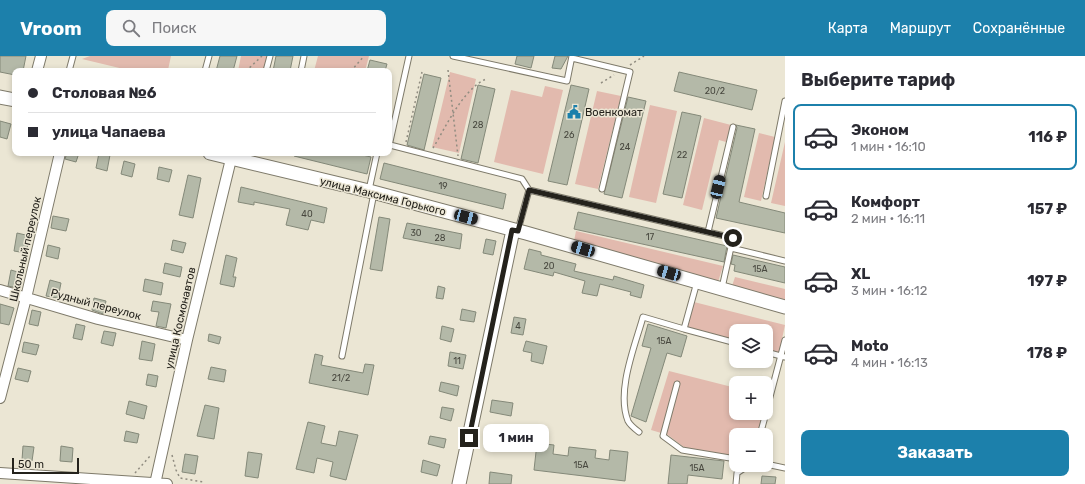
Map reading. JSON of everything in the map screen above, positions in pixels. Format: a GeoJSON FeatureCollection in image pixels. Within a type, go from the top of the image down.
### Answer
{"type":"FeatureCollection","features":[{"type":"Feature","properties":{"kind":"street"},"geometry":{"type":"LineString","coordinates":[[38,68],[41,56]]}},
{"type":"Feature","properties":{"kind":"street"},"geometry":{"type":"LineString","coordinates":[[0,97],[12,99]]}},
{"type":"Feature","properties":{"kind":"street","name":"Школьный переулок"},"geometry":{"type":"LineString","coordinates":[[0,398],[26,298],[59,156]]}},
{"type":"Feature","properties":{"kind":"street","name":"улица Максима Горького"},"geometry":{"type":"LineString","coordinates":[[229,156],[515,230],[785,307]]}},
{"type":"Feature","properties":{"kind":"street","name":"улица Космонавтов"},"geometry":{"type":"LineString","coordinates":[[155,483],[229,156]]}},
{"type":"Feature","properties":{"kind":"street"},"geometry":{"type":"LineString","coordinates":[[459,484],[515,230]]}},
{"type":"Feature","properties":{"kind":"street","name":"Рудный переулок"},"geometry":{"type":"LineString","coordinates":[[0,290],[98,319],[187,340]]}},
{"type":"Feature","properties":{"kind":"street"},"geometry":{"type":"LineString","coordinates":[[0,472],[167,484]]}},
{"type":"Feature","properties":{"kind":"lane"},"geometry":{"type":"LineString","coordinates":[[70,68],[73,56]]}},
{"type":"Feature","properties":{"kind":"lane"},"geometry":{"type":"LineString","coordinates":[[206,68],[209,56]]}},
{"type":"Feature","properties":{"kind":"lane"},"geometry":{"type":"LineString","coordinates":[[267,68],[270,56]]}},
{"type":"Feature","properties":{"kind":"lane"},"geometry":{"type":"LineString","coordinates":[[302,68],[304,56]]}},
{"type":"Feature","properties":{"kind":"lane"},"geometry":{"type":"LineString","coordinates":[[392,136],[409,56]]}},
{"type":"Feature","properties":{"kind":"lane"},"geometry":{"type":"LineString","coordinates":[[452,56],[567,81],[572,57],[630,72],[602,189]]}},
{"type":"Feature","properties":{"kind":"lane"},"geometry":{"type":"LineString","coordinates":[[766,196],[785,101]]}},
{"type":"Feature","properties":{"kind":"lane"},"geometry":{"type":"LineString","coordinates":[[708,232],[733,127]]}},
{"type":"Feature","properties":{"kind":"lane"},"geometry":{"type":"LineString","coordinates":[[392,146],[522,179],[529,190],[733,238],[722,288]]}},
{"type":"Feature","properties":{"kind":"lane"},"geometry":{"type":"LineString","coordinates":[[342,356],[377,156]]}},
{"type":"Feature","properties":{"kind":"lane"},"geometry":{"type":"LineString","coordinates":[[515,230],[529,190]]}},
{"type":"Feature","properties":{"kind":"lane"},"geometry":{"type":"LineString","coordinates":[[731,248],[785,261]]}},
{"type":"Feature","properties":{"kind":"lane"},"geometry":{"type":"LineString","coordinates":[[684,329],[698,281]]}},
{"type":"Feature","properties":{"kind":"lane"},"geometry":{"type":"LineString","coordinates":[[638,432],[628,421],[624,400],[627,374],[643,317],[729,341]]}},
{"type":"Feature","properties":{"kind":"lane"},"geometry":{"type":"LineString","coordinates":[[773,389],[783,356],[785,340]]}},
{"type":"Feature","properties":{"kind":"lane"},"geometry":{"type":"LineString","coordinates":[[773,354],[783,356]]}},
{"type":"Feature","properties":{"kind":"lane"},"geometry":{"type":"LineString","coordinates":[[677,384],[663,436],[682,450],[729,458]]}},
{"type":"Feature","properties":{"kind":"lane"},"geometry":{"type":"LineString","coordinates":[[773,465],[785,468]]}},
{"type":"Feature","properties":{"kind":"lane"},"geometry":{"type":"LineString","coordinates":[[736,484],[737,473],[738,472]]}},
{"type":"Feature","properties":{"kind":"path"},"geometry":{"type":"LineString","coordinates":[[249,68],[263,56]]}},
{"type":"Feature","properties":{"kind":"path"},"geometry":{"type":"LineString","coordinates":[[354,68],[364,56]]}},
{"type":"Feature","properties":{"kind":"path"},"geometry":{"type":"LineString","coordinates":[[448,70],[459,163]]}},
{"type":"Feature","properties":{"kind":"path"},"geometry":{"type":"LineString","coordinates":[[410,150],[405,146],[422,72]]}},
{"type":"Feature","properties":{"kind":"path"},"geometry":{"type":"LineString","coordinates":[[429,155],[463,99],[479,83],[486,80]]}},
{"type":"Feature","properties":{"kind":"path"},"geometry":{"type":"LineString","coordinates":[[163,448],[169,450],[174,459],[176,470],[180,478],[203,482]]}},
{"type":"Feature","properties":{"kind":"path"},"geometry":{"type":"LineString","coordinates":[[126,481],[152,453]]}},
{"type":"Feature","properties":{"kind":"shaded area"},"geometry":{"type":"Polygon","coordinates":[[[90,56],[171,56],[168,68],[120,68],[82,59],[90,56]]]}},
{"type":"Feature","properties":{"kind":"shaded area"},"geometry":{"type":"Polygon","coordinates":[[[241,56],[268,56],[265,68],[239,68],[241,56]]]}},
{"type":"Feature","properties":{"kind":"shaded area"},"geometry":{"type":"Polygon","coordinates":[[[318,56],[369,56],[366,68],[315,68],[318,56]]]}},
{"type":"Feature","properties":{"kind":"shaded area"},"geometry":{"type":"Polygon","coordinates":[[[450,72],[476,79],[459,153],[432,147],[450,72]]]}},
{"type":"Feature","properties":{"kind":"shaded area"},"geometry":{"type":"Polygon","coordinates":[[[545,86],[563,90],[543,174],[494,162],[511,90],[542,97],[545,86]]]}},
{"type":"Feature","properties":{"kind":"shaded area"},"geometry":{"type":"Polygon","coordinates":[[[597,91],[621,96],[598,189],[575,184],[597,91]]]}},
{"type":"Feature","properties":{"kind":"shaded area"},"geometry":{"type":"Polygon","coordinates":[[[650,105],[677,111],[656,203],[629,197],[650,105]]]}},
{"type":"Feature","properties":{"kind":"shaded area"},"geometry":{"type":"Polygon","coordinates":[[[704,118],[731,125],[726,142],[719,140],[702,210],[683,205],[704,118]]]}},
{"type":"Feature","properties":{"kind":"shaded area"},"geometry":{"type":"Polygon","coordinates":[[[759,133],[775,137],[761,201],[744,197],[759,133]]]}},
{"type":"Feature","properties":{"kind":"shaded area"},"geometry":{"type":"Polygon","coordinates":[[[785,142],[785,206],[771,203],[785,142]]]}},
{"type":"Feature","properties":{"kind":"shaded area"},"geometry":{"type":"Polygon","coordinates":[[[576,231],[723,266],[718,282],[574,241],[576,231]]]}},
{"type":"Feature","properties":{"kind":"shaded area"},"geometry":{"type":"Polygon","coordinates":[[[735,277],[785,289],[785,302],[732,286],[735,277]]]}},
{"type":"Feature","properties":{"kind":"shaded area"},"geometry":{"type":"Polygon","coordinates":[[[694,302],[785,325],[779,353],[773,351],[773,324],[729,324],[729,339],[687,327],[694,302]]]}},
{"type":"Feature","properties":{"kind":"shaded area"},"geometry":{"type":"Polygon","coordinates":[[[669,371],[729,386],[729,420],[761,420],[759,428],[729,428],[729,455],[685,448],[668,435],[651,430],[669,371]]]}},
{"type":"Feature","properties":{"kind":"building"},"geometry":{"type":"Polygon","coordinates":[[[0,56],[26,56],[24,68],[12,68],[12,74],[0,72],[0,56]]]}},
{"type":"Feature","properties":{"kind":"building"},"geometry":{"type":"Polygon","coordinates":[[[220,56],[237,56],[234,68],[217,68],[220,56]]]}},
{"type":"Feature","properties":{"kind":"building"},"geometry":{"type":"Polygon","coordinates":[[[276,56],[293,56],[291,68],[274,68],[276,56]]]}},
{"type":"Feature","properties":{"kind":"building"},"geometry":{"type":"Polygon","coordinates":[[[517,56],[534,56],[531,68],[515,64],[517,56]]]}},
{"type":"Feature","properties":{"kind":"building"},"geometry":{"type":"Polygon","coordinates":[[[555,56],[568,56],[561,69],[552,68],[555,56]]]}},
{"type":"Feature","properties":{"kind":"building"},"geometry":{"type":"Polygon","coordinates":[[[370,60],[387,64],[386,68],[368,68],[370,60]]]}},
{"type":"Feature","properties":{"kind":"building"},"geometry":{"type":"Polygon","coordinates":[[[679,72],[757,90],[752,110],[674,91],[679,72]]]}},
{"type":"Feature","properties":{"kind":"building"},"geometry":{"type":"Polygon","coordinates":[[[424,74],[441,78],[424,150],[407,145],[424,74]]]}},
{"type":"Feature","properties":{"kind":"building"},"geometry":{"type":"Polygon","coordinates":[[[478,85],[495,89],[478,163],[461,159],[478,85]]]}},
{"type":"Feature","properties":{"kind":"building"},"geometry":{"type":"Polygon","coordinates":[[[571,85],[589,89],[567,185],[548,181],[571,85]]]}},
{"type":"Feature","properties":{"kind":"building"},"geometry":{"type":"Polygon","coordinates":[[[628,97],[646,101],[622,198],[604,194],[628,97]]]}},
{"type":"Feature","properties":{"kind":"building"},"geometry":{"type":"Polygon","coordinates":[[[682,112],[701,116],[682,198],[663,194],[682,112]]]}},
{"type":"Feature","properties":{"kind":"building"},"geometry":{"type":"Polygon","coordinates":[[[0,121],[11,124],[7,139],[0,137],[0,121]]]}},
{"type":"Feature","properties":{"kind":"building"},"geometry":{"type":"Polygon","coordinates":[[[736,125],[755,129],[739,202],[785,213],[785,233],[716,218],[737,128],[736,125]]]}},
{"type":"Feature","properties":{"kind":"building"},"geometry":{"type":"Polygon","coordinates":[[[66,156],[78,156],[76,162],[65,159],[66,156]]]}},
{"type":"Feature","properties":{"kind":"building"},"geometry":{"type":"Polygon","coordinates":[[[98,156],[110,156],[107,171],[96,168],[98,156]]]}},
{"type":"Feature","properties":{"kind":"building"},"geometry":{"type":"Polygon","coordinates":[[[294,156],[371,157],[367,174],[294,156]]]}},
{"type":"Feature","properties":{"kind":"building"},"geometry":{"type":"Polygon","coordinates":[[[124,161],[135,164],[132,177],[121,174],[124,161]]]}},
{"type":"Feature","properties":{"kind":"building"},"geometry":{"type":"Polygon","coordinates":[[[384,163],[506,194],[503,209],[380,179],[384,163]]]}},
{"type":"Feature","properties":{"kind":"building"},"geometry":{"type":"Polygon","coordinates":[[[159,167],[172,170],[169,182],[157,179],[159,167]]]}},
{"type":"Feature","properties":{"kind":"building"},"geometry":{"type":"Polygon","coordinates":[[[188,175],[201,178],[193,218],[179,215],[188,175]]]}},
{"type":"Feature","properties":{"kind":"building"},"geometry":{"type":"Polygon","coordinates":[[[241,187],[327,208],[324,223],[311,220],[308,230],[286,225],[290,209],[254,202],[254,205],[238,202],[241,187]]]}},
{"type":"Feature","properties":{"kind":"building"},"geometry":{"type":"Polygon","coordinates":[[[578,212],[727,246],[724,262],[574,229],[578,212]]]}},
{"type":"Feature","properties":{"kind":"building"},"geometry":{"type":"Polygon","coordinates":[[[53,216],[69,219],[66,231],[51,228],[53,216]]]}},
{"type":"Feature","properties":{"kind":"building"},"geometry":{"type":"Polygon","coordinates":[[[379,217],[390,219],[382,271],[370,269],[379,217]]]}},
{"type":"Feature","properties":{"kind":"building"},"geometry":{"type":"Polygon","coordinates":[[[407,223],[462,234],[460,249],[403,238],[407,223]]]}},
{"type":"Feature","properties":{"kind":"building"},"geometry":{"type":"Polygon","coordinates":[[[17,233],[30,236],[26,253],[14,251],[17,233]]]}},
{"type":"Feature","properties":{"kind":"building"},"geometry":{"type":"Polygon","coordinates":[[[486,239],[496,241],[493,255],[483,253],[486,239]]]}},
{"type":"Feature","properties":{"kind":"building"},"geometry":{"type":"Polygon","coordinates":[[[173,240],[186,243],[183,253],[171,250],[173,240]]]}},
{"type":"Feature","properties":{"kind":"building"},"geometry":{"type":"Polygon","coordinates":[[[48,245],[60,248],[58,259],[46,256],[48,245]]]}},
{"type":"Feature","properties":{"kind":"building"},"geometry":{"type":"Polygon","coordinates":[[[529,249],[541,252],[541,255],[576,264],[574,271],[613,280],[614,276],[644,285],[641,298],[630,295],[631,292],[600,284],[597,296],[582,293],[585,281],[554,272],[553,276],[524,269],[529,249]]]}},
{"type":"Feature","properties":{"kind":"building"},"geometry":{"type":"Polygon","coordinates":[[[226,255],[237,258],[233,277],[236,277],[234,287],[220,284],[226,255]]]}},
{"type":"Feature","properties":{"kind":"building"},"geometry":{"type":"Polygon","coordinates":[[[733,255],[785,267],[785,283],[734,271],[735,265],[731,264],[733,255]]]}},
{"type":"Feature","properties":{"kind":"building"},"geometry":{"type":"Polygon","coordinates":[[[165,263],[182,267],[180,277],[163,273],[165,263]]]}},
{"type":"Feature","properties":{"kind":"building"},"geometry":{"type":"Polygon","coordinates":[[[11,270],[21,273],[18,288],[8,286],[11,270]]]}},
{"type":"Feature","properties":{"kind":"building"},"geometry":{"type":"Polygon","coordinates":[[[145,279],[163,283],[161,295],[143,291],[145,279]]]}},
{"type":"Feature","properties":{"kind":"building"},"geometry":{"type":"Polygon","coordinates":[[[50,280],[61,283],[58,298],[46,296],[50,280]]]}},
{"type":"Feature","properties":{"kind":"building"},"geometry":{"type":"Polygon","coordinates":[[[438,286],[445,288],[443,299],[436,298],[438,286]]]}},
{"type":"Feature","properties":{"kind":"building"},"geometry":{"type":"Polygon","coordinates":[[[94,298],[106,301],[103,314],[92,310],[94,298]]]}},
{"type":"Feature","properties":{"kind":"building"},"geometry":{"type":"Polygon","coordinates":[[[153,301],[171,304],[166,328],[156,326],[159,312],[151,311],[153,301]]]}},
{"type":"Feature","properties":{"kind":"building"},"geometry":{"type":"Polygon","coordinates":[[[0,304],[14,308],[9,325],[0,323],[0,304]]]}},
{"type":"Feature","properties":{"kind":"building"},"geometry":{"type":"Polygon","coordinates":[[[462,309],[476,312],[474,322],[460,320],[462,309]]]}},
{"type":"Feature","properties":{"kind":"building"},"geometry":{"type":"Polygon","coordinates":[[[32,310],[41,312],[38,326],[29,324],[32,310]]]}},
{"type":"Feature","properties":{"kind":"building"},"geometry":{"type":"Polygon","coordinates":[[[514,317],[526,319],[523,335],[511,333],[514,317]]]}},
{"type":"Feature","properties":{"kind":"building"},"geometry":{"type":"Polygon","coordinates":[[[76,324],[85,326],[82,340],[73,338],[76,324]]]}},
{"type":"Feature","properties":{"kind":"building"},"geometry":{"type":"Polygon","coordinates":[[[648,324],[687,336],[681,357],[667,353],[646,422],[631,416],[651,348],[642,346],[648,324]]]}},
{"type":"Feature","properties":{"kind":"building"},"geometry":{"type":"Polygon","coordinates":[[[442,326],[454,329],[451,342],[440,339],[442,326]]]}},
{"type":"Feature","properties":{"kind":"building"},"geometry":{"type":"Polygon","coordinates":[[[104,331],[116,333],[113,346],[101,343],[104,331]]]}},
{"type":"Feature","properties":{"kind":"building"},"geometry":{"type":"Polygon","coordinates":[[[209,334],[221,337],[219,344],[208,341],[209,334]]]}},
{"type":"Feature","properties":{"kind":"building"},"geometry":{"type":"Polygon","coordinates":[[[142,341],[155,344],[152,361],[139,359],[142,341]]]}},
{"type":"Feature","properties":{"kind":"building"},"geometry":{"type":"Polygon","coordinates":[[[526,341],[547,346],[543,364],[531,361],[532,353],[523,351],[526,341]]]}},
{"type":"Feature","properties":{"kind":"building"},"geometry":{"type":"Polygon","coordinates":[[[24,342],[39,345],[36,355],[22,352],[24,342]]]}},
{"type":"Feature","properties":{"kind":"building"},"geometry":{"type":"Polygon","coordinates":[[[450,352],[466,355],[463,369],[448,366],[450,352]]]}},
{"type":"Feature","properties":{"kind":"building"},"geometry":{"type":"Polygon","coordinates":[[[315,354],[323,356],[321,365],[363,373],[365,364],[374,365],[368,395],[309,383],[315,354]]]}},
{"type":"Feature","properties":{"kind":"building"},"geometry":{"type":"Polygon","coordinates":[[[211,367],[226,370],[224,382],[208,379],[211,367]]]}},
{"type":"Feature","properties":{"kind":"building"},"geometry":{"type":"Polygon","coordinates":[[[18,368],[31,371],[28,382],[15,379],[18,368]]]}},
{"type":"Feature","properties":{"kind":"building"},"geometry":{"type":"Polygon","coordinates":[[[148,374],[158,376],[156,387],[146,385],[148,374]]]}},
{"type":"Feature","properties":{"kind":"building"},"geometry":{"type":"Polygon","coordinates":[[[441,382],[459,386],[457,396],[439,391],[441,382]]]}},
{"type":"Feature","properties":{"kind":"building"},"geometry":{"type":"Polygon","coordinates":[[[492,400],[513,403],[511,416],[490,412],[492,400]]]}},
{"type":"Feature","properties":{"kind":"building"},"geometry":{"type":"Polygon","coordinates":[[[129,401],[147,406],[144,419],[126,414],[129,401]]]}},
{"type":"Feature","properties":{"kind":"building"},"geometry":{"type":"Polygon","coordinates":[[[205,405],[219,408],[214,439],[197,436],[205,405]]]}},
{"type":"Feature","properties":{"kind":"building"},"geometry":{"type":"Polygon","coordinates":[[[442,407],[454,409],[451,421],[440,418],[442,407]]]}},
{"type":"Feature","properties":{"kind":"building"},"geometry":{"type":"Polygon","coordinates":[[[308,422],[325,426],[321,443],[336,446],[339,431],[358,435],[346,480],[330,476],[333,462],[317,458],[314,473],[296,469],[308,422]]]}},
{"type":"Feature","properties":{"kind":"building"},"geometry":{"type":"Polygon","coordinates":[[[126,431],[139,434],[137,443],[124,441],[126,431]]]}},
{"type":"Feature","properties":{"kind":"building"},"geometry":{"type":"Polygon","coordinates":[[[430,436],[446,439],[444,448],[428,444],[430,436]]]}},
{"type":"Feature","properties":{"kind":"building"},"geometry":{"type":"Polygon","coordinates":[[[537,443],[554,445],[553,454],[568,456],[569,447],[596,450],[595,458],[609,460],[610,450],[628,452],[625,481],[534,470],[537,443]]]}},
{"type":"Feature","properties":{"kind":"building"},"geometry":{"type":"Polygon","coordinates":[[[23,446],[34,447],[32,461],[22,460],[23,446]]]}},
{"type":"Feature","properties":{"kind":"building"},"geometry":{"type":"Polygon","coordinates":[[[61,446],[73,448],[72,462],[60,461],[61,446]]]}},
{"type":"Feature","properties":{"kind":"building"},"geometry":{"type":"Polygon","coordinates":[[[248,452],[262,454],[258,478],[245,476],[248,452]]]}},
{"type":"Feature","properties":{"kind":"building"},"geometry":{"type":"Polygon","coordinates":[[[185,454],[198,456],[195,474],[182,472],[185,454]]]}},
{"type":"Feature","properties":{"kind":"building"},"geometry":{"type":"Polygon","coordinates":[[[671,455],[724,461],[722,479],[688,475],[687,484],[668,484],[671,455]]]}},
{"type":"Feature","properties":{"kind":"building"},"geometry":{"type":"Polygon","coordinates":[[[423,460],[440,465],[437,476],[421,472],[423,460]]]}},
{"type":"Feature","properties":{"kind":"building"},"geometry":{"type":"Polygon","coordinates":[[[490,472],[512,475],[511,484],[489,484],[490,472]]]}},
{"type":"Feature","properties":{"kind":"building"},"geometry":{"type":"Polygon","coordinates":[[[762,476],[776,477],[775,484],[761,484],[762,476]]]}},
{"type":"Feature","properties":{"kind":"place","name":"Военкомат"},"geometry":{"type":"Point","coordinates":[574,112]}},
{"type":"Feature","properties":{"kind":"route"},"geometry":{"type":"LineString","coordinates":[[469,438],[512,230],[518,231],[529,190],[733,238]]}}]}
